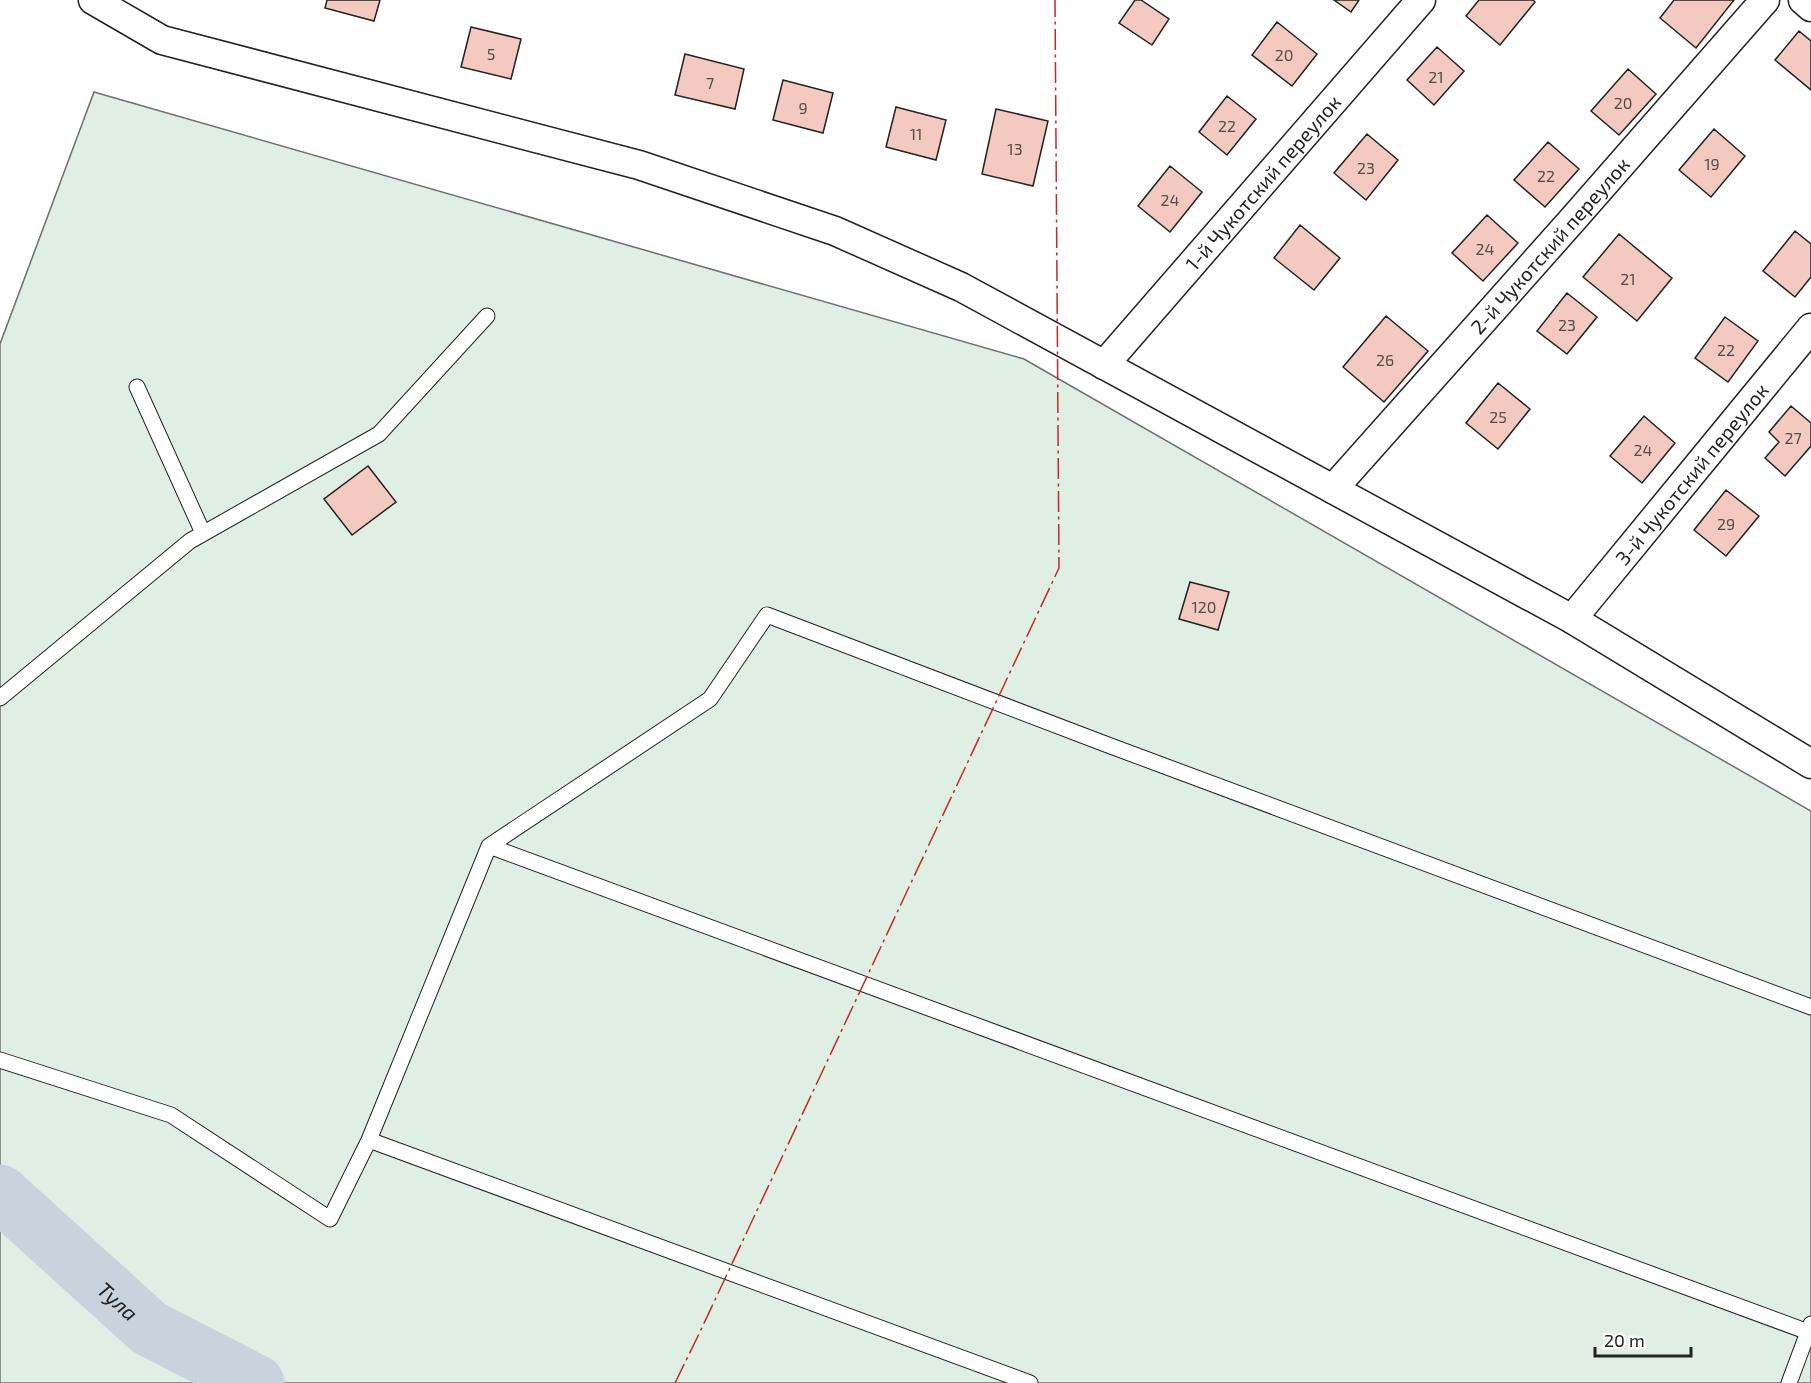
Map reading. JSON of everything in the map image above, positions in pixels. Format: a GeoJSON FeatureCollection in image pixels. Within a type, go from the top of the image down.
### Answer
{"type":"FeatureCollection","features":[{"type":"Feature","properties":{"kind":"street"},"geometry":{"type":"LineString","coordinates":[[93,0],[162,40],[639,165],[835,231],[961,287],[1572,619],[1811,764]]}},
{"type":"Feature","properties":{"kind":"street","name":"1-й Чукотский переулок"},"geometry":{"type":"LineString","coordinates":[[1104,365],[1421,0]]}},
{"type":"Feature","properties":{"kind":"street","name":"2-й Чукотский переулок"},"geometry":{"type":"LineString","coordinates":[[1333,489],[1765,0]]}},
{"type":"Feature","properties":{"kind":"street"},"geometry":{"type":"LineString","coordinates":[[1803,0],[1811,7]]}},
{"type":"Feature","properties":{"kind":"street","name":"3-й Чукотский переулок"},"geometry":{"type":"LineString","coordinates":[[1572,619],[1811,328]]}},
{"type":"Feature","properties":{"kind":"lane"},"geometry":{"type":"LineString","coordinates":[[0,698],[190,541],[379,434],[487,316]]}},
{"type":"Feature","properties":{"kind":"lane"},"geometry":{"type":"LineString","coordinates":[[137,387],[203,533]]}},
{"type":"Feature","properties":{"kind":"lane"},"geometry":{"type":"LineString","coordinates":[[0,1060],[171,1115],[330,1219],[369,1140],[489,846],[710,699],[767,615],[1108,745],[1811,1007]]}},
{"type":"Feature","properties":{"kind":"lane"},"geometry":{"type":"LineString","coordinates":[[489,846],[1810,1329],[1789,1383]]}},
{"type":"Feature","properties":{"kind":"lane"},"geometry":{"type":"LineString","coordinates":[[369,1140],[1030,1383]]}},
{"type":"Feature","properties":{"kind":"green space"},"geometry":{"type":"Polygon","coordinates":[[[94,92],[1024,359],[1811,811],[1811,1383],[0,1383],[0,344],[94,92]]]}},
{"type":"Feature","properties":{"kind":"building"},"geometry":{"type":"Polygon","coordinates":[[[327,0],[380,0],[374,21],[325,8],[327,0]]]}},
{"type":"Feature","properties":{"kind":"building"},"geometry":{"type":"Polygon","coordinates":[[[1135,0],[1141,0],[1169,19],[1152,45],[1119,23],[1135,0]]]}},
{"type":"Feature","properties":{"kind":"building"},"geometry":{"type":"Polygon","coordinates":[[[1334,0],[1359,0],[1351,12],[1334,0]]]}},
{"type":"Feature","properties":{"kind":"building"},"geometry":{"type":"Polygon","coordinates":[[[1479,0],[1533,0],[1535,2],[1500,45],[1466,16],[1479,0]]]}},
{"type":"Feature","properties":{"kind":"building"},"geometry":{"type":"Polygon","coordinates":[[[1674,0],[1734,0],[1696,48],[1660,18],[1674,0]]]}},
{"type":"Feature","properties":{"kind":"building"},"geometry":{"type":"Polygon","coordinates":[[[1277,22],[1317,54],[1292,86],[1252,55],[1277,22]]]}},
{"type":"Feature","properties":{"kind":"building"},"geometry":{"type":"Polygon","coordinates":[[[471,27],[521,39],[511,79],[461,67],[471,27]]]}},
{"type":"Feature","properties":{"kind":"building"},"geometry":{"type":"Polygon","coordinates":[[[1799,31],[1811,41],[1811,90],[1775,60],[1799,31]]]}},
{"type":"Feature","properties":{"kind":"building"},"geometry":{"type":"Polygon","coordinates":[[[1437,47],[1464,71],[1434,105],[1407,80],[1437,47]]]}},
{"type":"Feature","properties":{"kind":"building"},"geometry":{"type":"Polygon","coordinates":[[[685,54],[744,69],[735,109],[675,95],[685,54]]]}},
{"type":"Feature","properties":{"kind":"building"},"geometry":{"type":"Polygon","coordinates":[[[1628,69],[1656,94],[1619,135],[1591,111],[1628,69]]]}},
{"type":"Feature","properties":{"kind":"building"},"geometry":{"type":"Polygon","coordinates":[[[783,80],[833,93],[823,133],[773,120],[783,80]]]}},
{"type":"Feature","properties":{"kind":"building"},"geometry":{"type":"Polygon","coordinates":[[[1227,96],[1256,119],[1227,155],[1199,132],[1227,96]]]}},
{"type":"Feature","properties":{"kind":"building"},"geometry":{"type":"Polygon","coordinates":[[[896,107],[946,120],[936,160],[886,147],[896,107]]]}},
{"type":"Feature","properties":{"kind":"building"},"geometry":{"type":"Polygon","coordinates":[[[996,109],[1048,121],[1033,186],[982,174],[996,109]]]}},
{"type":"Feature","properties":{"kind":"building"},"geometry":{"type":"Polygon","coordinates":[[[1714,129],[1745,156],[1711,197],[1679,170],[1714,129]]]}},
{"type":"Feature","properties":{"kind":"building"},"geometry":{"type":"Polygon","coordinates":[[[1367,134],[1398,160],[1366,200],[1334,173],[1367,134]]]}},
{"type":"Feature","properties":{"kind":"building"},"geometry":{"type":"Polygon","coordinates":[[[1548,142],[1579,169],[1545,207],[1514,180],[1548,142]]]}},
{"type":"Feature","properties":{"kind":"building"},"geometry":{"type":"Polygon","coordinates":[[[1170,166],[1202,192],[1170,232],[1138,206],[1170,166]]]}},
{"type":"Feature","properties":{"kind":"building"},"geometry":{"type":"Polygon","coordinates":[[[1487,215],[1518,243],[1483,281],[1452,253],[1487,215]]]}},
{"type":"Feature","properties":{"kind":"building"},"geometry":{"type":"Polygon","coordinates":[[[1300,225],[1340,258],[1314,290],[1274,258],[1300,225]]]}},
{"type":"Feature","properties":{"kind":"building"},"geometry":{"type":"Polygon","coordinates":[[[1795,231],[1811,244],[1811,277],[1795,297],[1763,271],[1795,231]]]}},
{"type":"Feature","properties":{"kind":"building"},"geometry":{"type":"Polygon","coordinates":[[[1619,234],[1672,278],[1637,321],[1583,277],[1619,234]]]}},
{"type":"Feature","properties":{"kind":"building"},"geometry":{"type":"Polygon","coordinates":[[[1567,293],[1597,317],[1567,354],[1537,331],[1567,293]]]}},
{"type":"Feature","properties":{"kind":"building"},"geometry":{"type":"Polygon","coordinates":[[[1386,316],[1428,351],[1384,402],[1343,367],[1386,316]]]}},
{"type":"Feature","properties":{"kind":"building"},"geometry":{"type":"Polygon","coordinates":[[[1725,317],[1758,341],[1728,382],[1695,358],[1725,317]]]}},
{"type":"Feature","properties":{"kind":"building"},"geometry":{"type":"Polygon","coordinates":[[[1498,383],[1530,409],[1498,449],[1466,423],[1498,383]]]}},
{"type":"Feature","properties":{"kind":"building"},"geometry":{"type":"Polygon","coordinates":[[[1791,406],[1811,423],[1811,446],[1785,476],[1765,458],[1779,442],[1769,432],[1791,406]]]}},
{"type":"Feature","properties":{"kind":"building"},"geometry":{"type":"Polygon","coordinates":[[[1644,416],[1675,443],[1642,483],[1610,456],[1644,416]]]}},
{"type":"Feature","properties":{"kind":"building"},"geometry":{"type":"Polygon","coordinates":[[[368,466],[396,502],[352,535],[324,499],[368,466]]]}},
{"type":"Feature","properties":{"kind":"building"},"geometry":{"type":"Polygon","coordinates":[[[1726,490],[1759,516],[1726,556],[1694,530],[1726,490]]]}},
{"type":"Feature","properties":{"kind":"building"},"geometry":{"type":"Polygon","coordinates":[[[1190,582],[1229,592],[1218,630],[1179,619],[1190,582]]]}},
{"type":"Feature","properties":{"kind":"waterway","name":"Тула"},"geometry":{"type":"LineString","coordinates":[[0,1193],[149,1328],[256,1383]]}},
{"type":"Feature","properties":{"kind":"power"},"geometry":{"type":"LineString","coordinates":[[675,1383],[1059,568],[1055,0]]}}]}
